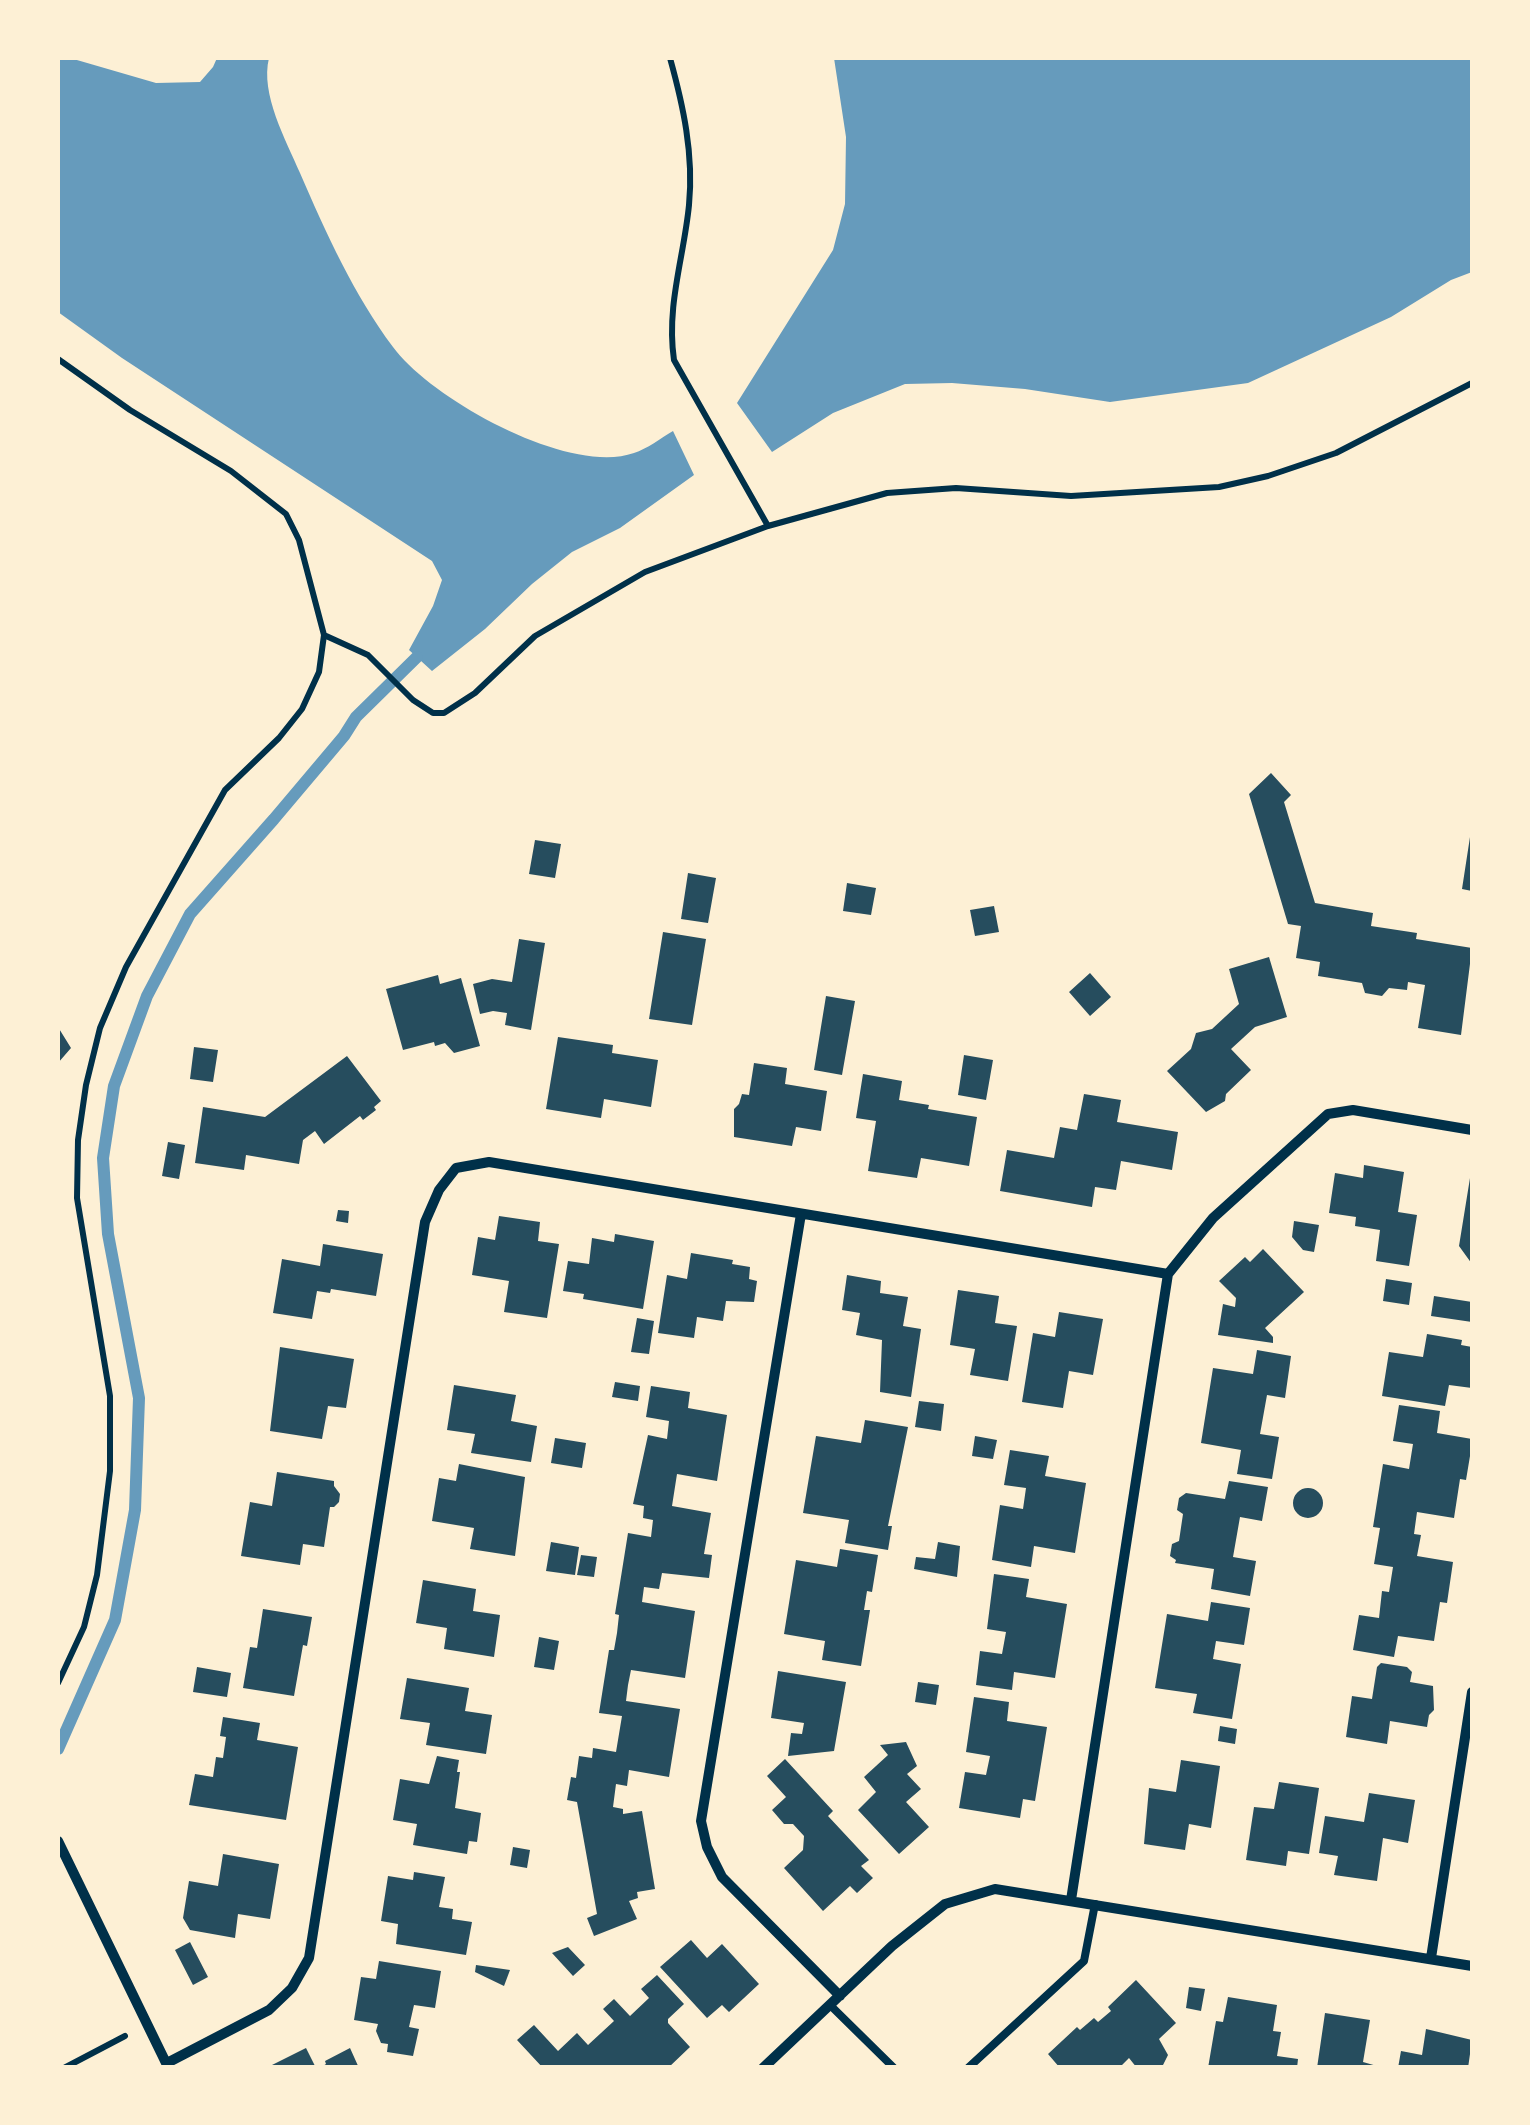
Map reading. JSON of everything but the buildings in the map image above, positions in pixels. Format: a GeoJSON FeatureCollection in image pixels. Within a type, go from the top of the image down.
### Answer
{"type":"FeatureCollection","features":[{"type":"Feature","properties":{"kind":"street"},"geometry":{"type":"LineString","coordinates":[[1071,1900],[1168,1274],[1213,1218],[1328,1114],[1353,1110],[1472,1130]]}},
{"type":"Feature","properties":{"kind":"street"},"geometry":{"type":"LineString","coordinates":[[58,1842],[168,2065],[269,2010],[292,1988],[309,1958],[426,1222],[439,1190],[456,1168],[489,1162],[1168,1274]]}},
{"type":"Feature","properties":{"kind":"street"},"geometry":{"type":"LineString","coordinates":[[801,1214],[701,1821],[707,1847],[722,1876],[840,1996]]}},
{"type":"Feature","properties":{"kind":"street"},"geometry":{"type":"LineString","coordinates":[[1431,1958],[1472,1692]]}},
{"type":"Feature","properties":{"kind":"street"},"geometry":{"type":"LineString","coordinates":[[763,2068],[892,1946],[945,1904],[995,1889],[1472,1966]]}},
{"type":"Feature","properties":{"kind":"lane"},"geometry":{"type":"LineString","coordinates":[[968,2068],[1084,1960],[1095,1904]]}},
{"type":"Feature","properties":{"kind":"lane"},"geometry":{"type":"LineString","coordinates":[[830,2005],[894,2068]]}},
{"type":"Feature","properties":{"kind":"path"},"geometry":{"type":"LineString","coordinates":[[670,58],[690,149],[689,206],[670,337],[674,360],[768,526]]}},
{"type":"Feature","properties":{"kind":"path"},"geometry":{"type":"LineString","coordinates":[[58,359],[130,410],[232,471],[286,514],[303,554],[324,635],[319,672],[302,709],[225,790],[126,967],[100,1028],[78,1140],[77,1198],[110,1396],[110,1471],[98,1575],[84,1627],[58,1683]]}},
{"type":"Feature","properties":{"kind":"path"},"geometry":{"type":"LineString","coordinates":[[324,635],[368,655],[413,700],[432,713],[454,709],[534,636],[645,572],[768,526],[887,493],[956,488],[1070,496],[1219,487],[1268,476],[1336,453],[1472,383]]}},
{"type":"Feature","properties":{"kind":"path"},"geometry":{"type":"LineString","coordinates":[[64,2068],[148,2023]]}},
{"type":"Feature","properties":{"kind":"water"},"geometry":{"type":"Polygon","coordinates":[[[58,58],[156,83],[200,82],[217,58],[269,58],[271,102],[320,218],[366,306],[393,347],[412,367],[438,389],[503,428],[574,453],[607,457],[634,453],[673,431],[694,475],[620,528],[572,552],[432,671],[409,650],[442,580],[432,561],[58,312],[58,58]]]}},
{"type":"Feature","properties":{"kind":"water"},"geometry":{"type":"Polygon","coordinates":[[[834,58],[1472,58],[1472,272],[1451,280],[1391,317],[1248,383],[1110,402],[1025,389],[905,384],[833,413],[772,452],[737,403],[833,250],[845,204],[846,137],[834,58]]]}},
{"type":"Feature","properties":{"kind":"waterway"},"geometry":{"type":"LineString","coordinates":[[58,1749],[115,1620],[135,1510],[139,1398],[108,1234],[103,1158],[114,1086],[147,996],[190,914],[344,736],[356,717],[417,657]]}}]}
